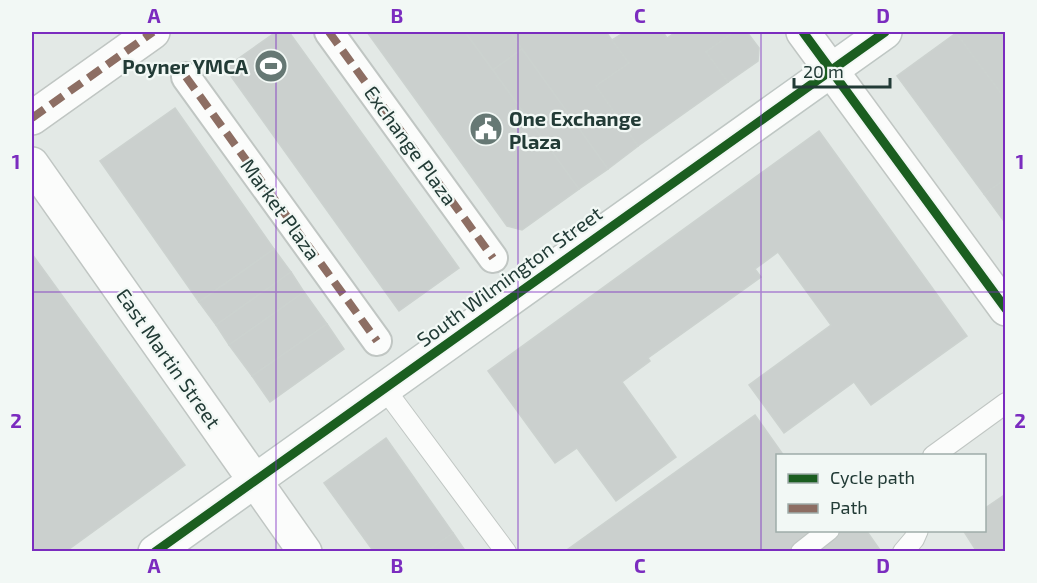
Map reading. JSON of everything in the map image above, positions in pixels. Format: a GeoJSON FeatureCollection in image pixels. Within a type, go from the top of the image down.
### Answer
{"type":"FeatureCollection","features":[{"type":"Feature","properties":{"kind":"street"},"geometry":{"type":"LineString","coordinates":[[32,118],[153,32]]}},
{"type":"Feature","properties":{"kind":"street","name":"Exchange Plaza"},"geometry":{"type":"LineString","coordinates":[[329,32],[492,258]]}},
{"type":"Feature","properties":{"kind":"street"},"geometry":{"type":"LineString","coordinates":[[803,32],[1005,309]]}},
{"type":"Feature","properties":{"kind":"street","name":"South Wilmington Street"},"geometry":{"type":"LineString","coordinates":[[155,552],[885,32]]}},
{"type":"Feature","properties":{"kind":"street","name":"Market Plaza"},"geometry":{"type":"LineString","coordinates":[[186,77],[377,341]]}},
{"type":"Feature","properties":{"kind":"street","name":"East Martin Street"},"geometry":{"type":"LineString","coordinates":[[32,164],[305,552]]}},
{"type":"Feature","properties":{"kind":"lane"},"geometry":{"type":"LineString","coordinates":[[384,388],[506,552]]}},
{"type":"Feature","properties":{"kind":"lane"},"geometry":{"type":"LineString","coordinates":[[936,454],[1005,403]]}},
{"type":"Feature","properties":{"kind":"lane"},"geometry":{"type":"LineString","coordinates":[[953,454],[962,435]]}},
{"type":"Feature","properties":{"kind":"lane"},"geometry":{"type":"LineString","coordinates":[[801,552],[829,532]]}},
{"type":"Feature","properties":{"kind":"lane"},"geometry":{"type":"LineString","coordinates":[[903,552],[918,532]]}},
{"type":"Feature","properties":{"kind":"building"},"geometry":{"type":"Polygon","coordinates":[[[276,32],[289,32],[459,268],[399,311],[225,68],[276,32]]]}},
{"type":"Feature","properties":{"kind":"building","name":"One Exchange Plaza"},"geometry":{"type":"Polygon","coordinates":[[[367,32],[465,32],[579,189],[522,230],[507,226],[367,32]]]}},
{"type":"Feature","properties":{"kind":"building"},"geometry":{"type":"Polygon","coordinates":[[[465,32],[510,32],[522,49],[493,70],[465,32]]]}},
{"type":"Feature","properties":{"kind":"building"},"geometry":{"type":"Polygon","coordinates":[[[510,32],[606,32],[629,63],[596,86],[638,146],[608,169],[510,32]]]}},
{"type":"Feature","properties":{"kind":"building"},"geometry":{"type":"Polygon","coordinates":[[[625,32],[663,32],[667,38],[676,32],[734,32],[706,52],[728,82],[638,146],[596,86],[629,63],[612,40],[625,32]]]}},
{"type":"Feature","properties":{"kind":"building"},"geometry":{"type":"Polygon","coordinates":[[[734,32],[747,32],[759,48],[758,61],[728,82],[706,52],[734,32]]]}},
{"type":"Feature","properties":{"kind":"building"},"geometry":{"type":"Polygon","coordinates":[[[1006,32],[1006,100],[956,33],[1006,32]]]}},
{"type":"Feature","properties":{"kind":"building"},"geometry":{"type":"Polygon","coordinates":[[[956,33],[1006,100],[1006,179],[984,194],[897,76],[956,33]]]}},
{"type":"Feature","properties":{"kind":"building"},"geometry":{"type":"Polygon","coordinates":[[[522,49],[608,169],[579,189],[493,70],[522,49]]]}},
{"type":"Feature","properties":{"kind":"building"},"geometry":{"type":"Polygon","coordinates":[[[175,108],[274,249],[199,302],[100,161],[175,108]]]}},
{"type":"Feature","properties":{"kind":"building"},"geometry":{"type":"Polygon","coordinates":[[[819,131],[967,336],[871,405],[854,382],[784,433],[749,385],[831,325],[778,252],[755,269],[761,277],[648,358],[650,361],[622,382],[676,457],[616,501],[577,448],[555,463],[488,371],[819,131]]]}},
{"type":"Feature","properties":{"kind":"building"},"geometry":{"type":"Polygon","coordinates":[[[1006,179],[1006,224],[984,194],[1006,179]]]}},
{"type":"Feature","properties":{"kind":"building"},"geometry":{"type":"Polygon","coordinates":[[[274,249],[291,272],[216,325],[199,302],[274,249]]]}},
{"type":"Feature","properties":{"kind":"building"},"geometry":{"type":"Polygon","coordinates":[[[32,254],[185,465],[65,552],[32,552],[32,254]]]}},
{"type":"Feature","properties":{"kind":"building"},"geometry":{"type":"Polygon","coordinates":[[[291,272],[304,292],[229,345],[216,325],[291,272]]]}},
{"type":"Feature","properties":{"kind":"building"},"geometry":{"type":"Polygon","coordinates":[[[304,292],[327,324],[252,376],[229,345],[304,292]]]}},
{"type":"Feature","properties":{"kind":"building"},"geometry":{"type":"Polygon","coordinates":[[[327,324],[344,349],[270,402],[252,376],[327,324]]]}},
{"type":"Feature","properties":{"kind":"building"},"geometry":{"type":"Polygon","coordinates":[[[755,415],[783,454],[776,454],[776,532],[867,532],[880,550],[879,552],[564,552],[755,415]]]}},
{"type":"Feature","properties":{"kind":"building"},"geometry":{"type":"Polygon","coordinates":[[[386,438],[453,533],[426,552],[374,552],[324,483],[386,438]]]}},
{"type":"Feature","properties":{"kind":"building"},"geometry":{"type":"Polygon","coordinates":[[[1006,494],[1006,547],[999,552],[977,552],[964,532],[986,532],[986,508],[1006,494]]]}},
{"type":"Feature","properties":{"kind":"building"},"geometry":{"type":"Polygon","coordinates":[[[453,533],[466,552],[426,552],[453,533]]]}},
{"type":"Feature","properties":{"kind":"marked path"},"geometry":{"type":"LineString","coordinates":[[32,118],[153,32]]}},
{"type":"Feature","properties":{"kind":"marked path"},"geometry":{"type":"LineString","coordinates":[[329,32],[493,258]]}},
{"type":"Feature","properties":{"kind":"marked path"},"geometry":{"type":"LineString","coordinates":[[186,77],[377,341]]}},
{"type":"Feature","properties":{"kind":"cycle path"},"geometry":{"type":"LineString","coordinates":[[803,32],[1006,309]]}},
{"type":"Feature","properties":{"kind":"cycle path"},"geometry":{"type":"LineString","coordinates":[[155,552],[885,32]]}},
{"type":"Feature","properties":{"kind":"place","name":"Poyner YMCA"},"geometry":{"type":"Point","coordinates":[271,66]}},
{"type":"Feature","properties":{"kind":"place","name":"One Exchange Plaza"},"geometry":{"type":"Point","coordinates":[486,129]}}]}
